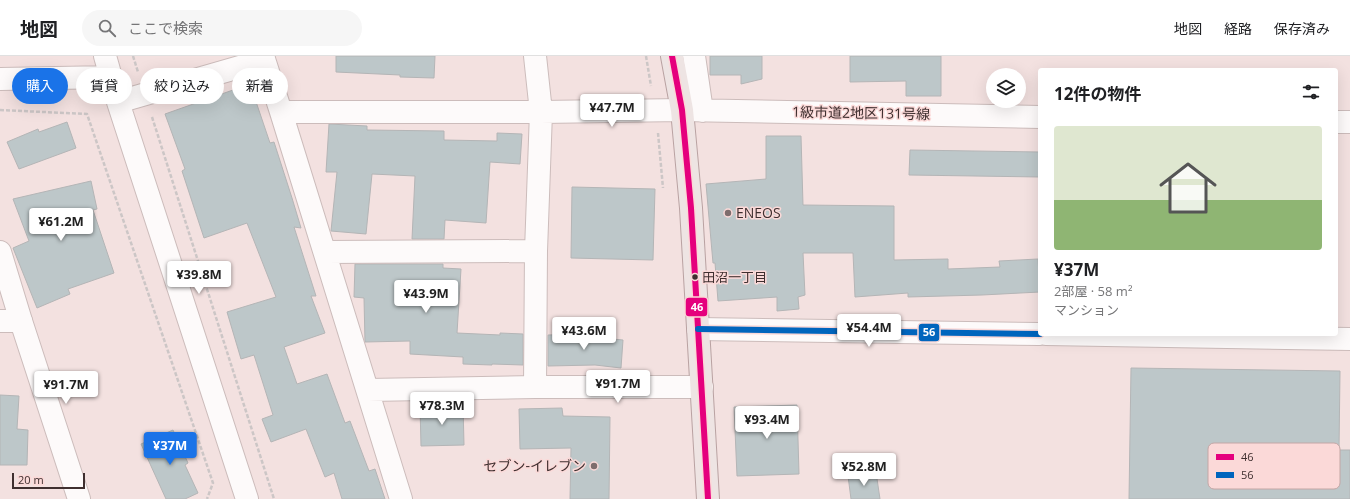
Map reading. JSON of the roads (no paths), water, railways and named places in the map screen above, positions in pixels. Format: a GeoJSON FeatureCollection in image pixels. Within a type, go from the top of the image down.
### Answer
{"type":"FeatureCollection","features":[{"type":"Feature","properties":{"kind":"main road"},"geometry":{"type":"LineString","coordinates":[[672,56],[692,110],[691,208],[708,499]]}},
{"type":"Feature","properties":{"kind":"street"},"geometry":{"type":"LineString","coordinates":[[105,56],[109,68]]}},
{"type":"Feature","properties":{"kind":"street"},"geometry":{"type":"LineString","coordinates":[[535,56],[541,112],[536,251],[535,387]]}},
{"type":"Feature","properties":{"kind":"street"},"geometry":{"type":"LineString","coordinates":[[692,110],[694,56]]}},
{"type":"Feature","properties":{"kind":"street"},"geometry":{"type":"LineString","coordinates":[[132,98],[263,58],[325,252],[401,499]]}},
{"type":"Feature","properties":{"kind":"street"},"geometry":{"type":"LineString","coordinates":[[0,79],[76,78]]}},
{"type":"Feature","properties":{"kind":"street"},"geometry":{"type":"LineString","coordinates":[[119,104],[247,499]]}},
{"type":"Feature","properties":{"kind":"street","name":"1級市道2地区131号線"},"geometry":{"type":"LineString","coordinates":[[281,112],[541,112],[692,110],[1038,117]]}},
{"type":"Feature","properties":{"kind":"street"},"geometry":{"type":"LineString","coordinates":[[1338,122],[1350,122]]}},
{"type":"Feature","properties":{"kind":"street"},"geometry":{"type":"LineString","coordinates":[[325,252],[536,251]]}},
{"type":"Feature","properties":{"kind":"street"},"geometry":{"type":"LineString","coordinates":[[0,252],[10,321],[79,499]]}},
{"type":"Feature","properties":{"kind":"street"},"geometry":{"type":"LineString","coordinates":[[698,329],[1038,334]]}},
{"type":"Feature","properties":{"kind":"street"},"geometry":{"type":"LineString","coordinates":[[1168,336],[1350,339]]}},
{"type":"Feature","properties":{"kind":"street"},"geometry":{"type":"LineString","coordinates":[[368,390],[535,387],[702,387]]}},
{"type":"Feature","properties":{"kind":"place","name":"ENEOS"},"geometry":{"type":"Point","coordinates":[728,213]}},
{"type":"Feature","properties":{"kind":"place","name":"田沼一丁目"},"geometry":{"type":"Point","coordinates":[695,277]}},
{"type":"Feature","properties":{"kind":"place","name":"セブン-イレブン"},"geometry":{"type":"Point","coordinates":[594,466]}}]}
